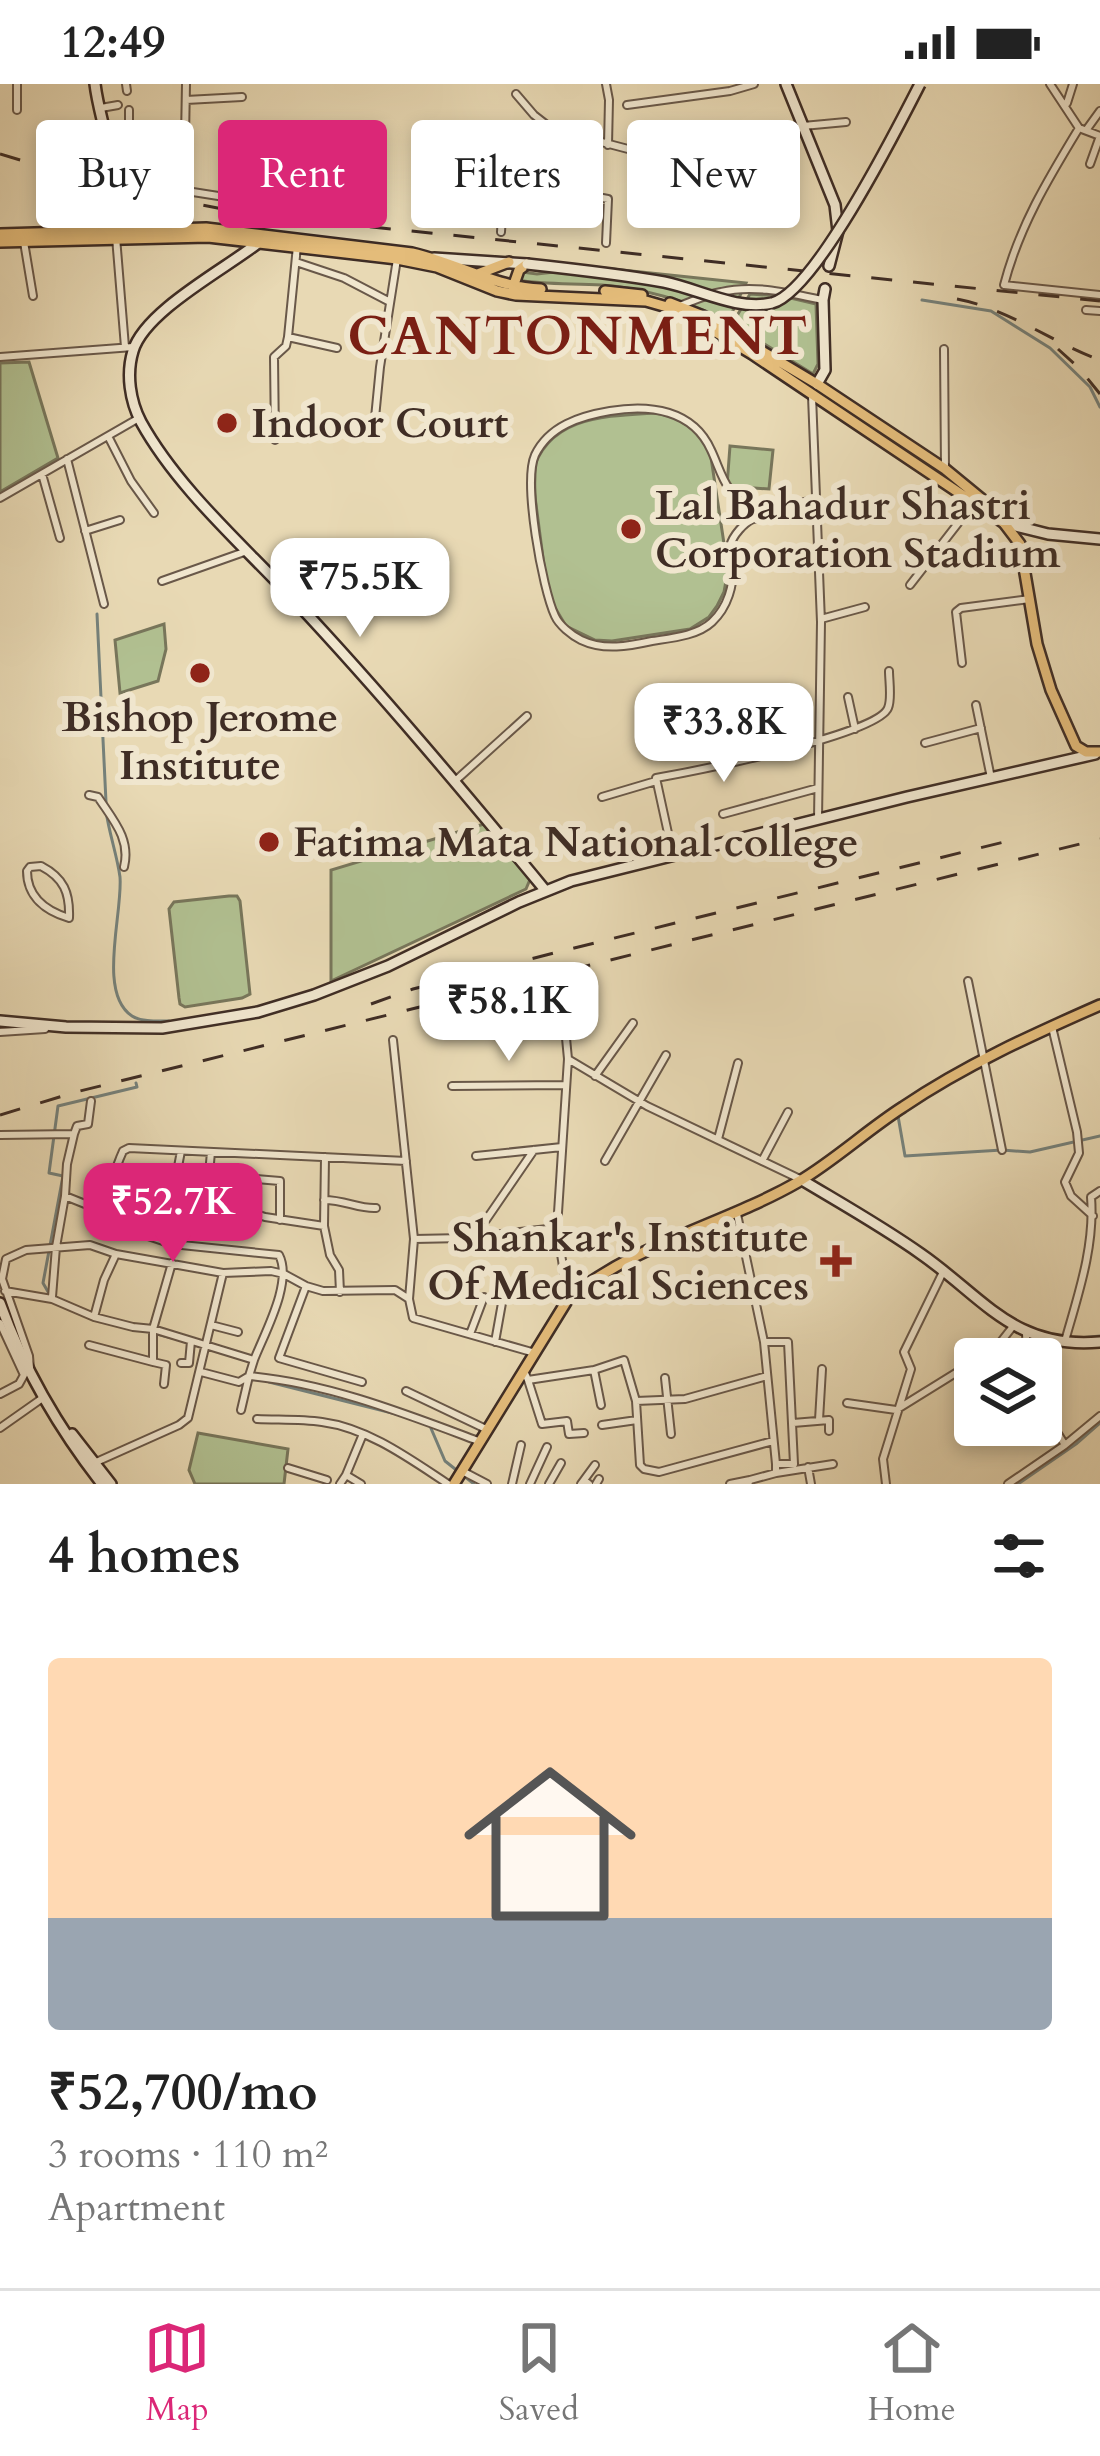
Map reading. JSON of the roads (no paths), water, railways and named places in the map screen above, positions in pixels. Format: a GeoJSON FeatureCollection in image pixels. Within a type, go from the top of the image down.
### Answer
{"type":"FeatureCollection","features":[{"type":"Feature","properties":{"kind":"main road"},"geometry":{"type":"LineString","coordinates":[[95,84],[100,120]]}},
{"type":"Feature","properties":{"kind":"main road"},"geometry":{"type":"LineString","coordinates":[[786,84],[838,219],[830,266]]}},
{"type":"Feature","properties":{"kind":"main road"},"geometry":{"type":"LineString","coordinates":[[0,238],[117,234],[262,238],[527,264],[671,284],[742,304],[777,302],[798,282],[855,206],[920,84]]}},
{"type":"Feature","properties":{"kind":"main road"},"geometry":{"type":"LineString","coordinates":[[116,228],[117,234]]}},
{"type":"Feature","properties":{"kind":"main road"},"geometry":{"type":"LineString","coordinates":[[0,238],[24,242],[117,234]]}},
{"type":"Feature","properties":{"kind":"main road"},"geometry":{"type":"LineString","coordinates":[[545,890],[297,603],[195,496],[139,418],[131,394],[129,347],[166,310],[262,238],[398,259],[513,287],[626,292],[679,306],[703,316],[815,389],[1004,523],[1048,534],[1100,539]]}},
{"type":"Feature","properties":{"kind":"main road"},"geometry":{"type":"LineString","coordinates":[[434,258],[497,291],[516,295],[627,298],[667,307],[815,389],[945,469],[1013,532],[1040,659],[1071,737],[1080,750],[1100,752]]}},
{"type":"Feature","properties":{"kind":"main road"},"geometry":{"type":"LineString","coordinates":[[471,277],[509,262]]}},
{"type":"Feature","properties":{"kind":"main road"},"geometry":{"type":"LineString","coordinates":[[513,287],[527,264]]}},
{"type":"Feature","properties":{"kind":"main road"},"geometry":{"type":"LineString","coordinates":[[815,389],[826,370],[824,295]]}},
{"type":"Feature","properties":{"kind":"main road"},"geometry":{"type":"LineString","coordinates":[[1020,548],[1048,534]]}},
{"type":"Feature","properties":{"kind":"main road"},"geometry":{"type":"LineString","coordinates":[[1069,760],[1071,737]]}},
{"type":"Feature","properties":{"kind":"main road"},"geometry":{"type":"LineString","coordinates":[[0,1021],[162,1028],[225,1020],[388,966],[545,890],[1100,752]]}},
{"type":"Feature","properties":{"kind":"main road"},"geometry":{"type":"LineString","coordinates":[[451,1484],[526,1376],[568,1299],[592,1279],[802,1180],[906,1105],[984,1058],[1100,1006]]}},
{"type":"Feature","properties":{"kind":"main road"},"geometry":{"type":"LineString","coordinates":[[802,1180],[944,1270],[982,1305],[1014,1324],[1064,1344],[1100,1342]]}},
{"type":"Feature","properties":{"kind":"main road"},"geometry":{"type":"LineString","coordinates":[[0,1303],[4,1329],[29,1376],[106,1484]]}},
{"type":"Feature","properties":{"kind":"main road"},"geometry":{"type":"LineString","coordinates":[[45,1399],[55,1420],[106,1484]]}},
{"type":"Feature","properties":{"kind":"street"},"geometry":{"type":"LineString","coordinates":[[16,84],[17,110]]}},
{"type":"Feature","properties":{"kind":"street"},"geometry":{"type":"LineString","coordinates":[[186,84],[186,120]]}},
{"type":"Feature","properties":{"kind":"street"},"geometry":{"type":"LineString","coordinates":[[606,84],[608,145]]}},
{"type":"Feature","properties":{"kind":"street"},"geometry":{"type":"LineString","coordinates":[[696,84],[698,95]]}},
{"type":"Feature","properties":{"kind":"street"},"geometry":{"type":"LineString","coordinates":[[627,105],[754,84]]}},
{"type":"Feature","properties":{"kind":"street"},"geometry":{"type":"LineString","coordinates":[[1050,84],[1083,128],[1100,136],[1090,164]]}},
{"type":"Feature","properties":{"kind":"street"},"geometry":{"type":"LineString","coordinates":[[1066,105],[1073,84]]}},
{"type":"Feature","properties":{"kind":"street"},"geometry":{"type":"LineString","coordinates":[[516,94],[541,120]]}},
{"type":"Feature","properties":{"kind":"street"},"geometry":{"type":"LineString","coordinates":[[186,100],[242,97]]}},
{"type":"Feature","properties":{"kind":"street"},"geometry":{"type":"LineString","coordinates":[[98,108],[118,105]]}},
{"type":"Feature","properties":{"kind":"street"},"geometry":{"type":"LineString","coordinates":[[129,110],[129,120]]}},
{"type":"Feature","properties":{"kind":"street"},"geometry":{"type":"LineString","coordinates":[[1100,110],[1050,176],[1013,248],[1004,285],[1100,295]]}},
{"type":"Feature","properties":{"kind":"street"},"geometry":{"type":"LineString","coordinates":[[800,127],[846,122]]}},
{"type":"Feature","properties":{"kind":"street"},"geometry":{"type":"LineString","coordinates":[[603,144],[627,147]]}},
{"type":"Feature","properties":{"kind":"street"},"geometry":{"type":"LineString","coordinates":[[603,199],[608,200],[606,243]]}},
{"type":"Feature","properties":{"kind":"street"},"geometry":{"type":"LineString","coordinates":[[502,228],[502,232]]}},
{"type":"Feature","properties":{"kind":"street"},"geometry":{"type":"LineString","coordinates":[[0,357],[129,347],[117,234]]}},
{"type":"Feature","properties":{"kind":"street"},"geometry":{"type":"LineString","coordinates":[[24,242],[33,296]]}},
{"type":"Feature","properties":{"kind":"street"},"geometry":{"type":"LineString","coordinates":[[275,440],[274,357],[288,338],[297,246]]}},
{"type":"Feature","properties":{"kind":"street"},"geometry":{"type":"LineString","coordinates":[[374,428],[398,259]]}},
{"type":"Feature","properties":{"kind":"street"},"geometry":{"type":"LineString","coordinates":[[296,262],[344,278],[389,302]]}},
{"type":"Feature","properties":{"kind":"street"},"geometry":{"type":"LineString","coordinates":[[679,306],[723,291],[824,295]]}},
{"type":"Feature","properties":{"kind":"street"},"geometry":{"type":"LineString","coordinates":[[1086,310],[1100,310]]}},
{"type":"Feature","properties":{"kind":"street"},"geometry":{"type":"LineString","coordinates":[[288,338],[338,348]]}},
{"type":"Feature","properties":{"kind":"street"},"geometry":{"type":"LineString","coordinates":[[944,349],[945,469]]}},
{"type":"Feature","properties":{"kind":"street"},"geometry":{"type":"LineString","coordinates":[[815,389],[818,819]]}},
{"type":"Feature","properties":{"kind":"street"},"geometry":{"type":"LineString","coordinates":[[613,410],[660,410],[699,430],[725,486],[739,499],[760,507],[816,504],[745,523],[730,546],[733,581],[727,602],[711,624],[690,634],[623,647],[597,645],[578,639],[557,621],[548,596],[529,477],[535,455],[559,427],[613,410]]}},
{"type":"Feature","properties":{"kind":"street"},"geometry":{"type":"LineString","coordinates":[[0,498],[139,418]]}},
{"type":"Feature","properties":{"kind":"street"},"geometry":{"type":"LineString","coordinates":[[108,436],[154,513]]}},
{"type":"Feature","properties":{"kind":"street"},"geometry":{"type":"LineString","coordinates":[[67,459],[104,604]]}},
{"type":"Feature","properties":{"kind":"street"},"geometry":{"type":"LineString","coordinates":[[42,473],[60,538]]}},
{"type":"Feature","properties":{"kind":"street"},"geometry":{"type":"LineString","coordinates":[[910,585],[973,504]]}},
{"type":"Feature","properties":{"kind":"street"},"geometry":{"type":"LineString","coordinates":[[85,531],[120,520]]}},
{"type":"Feature","properties":{"kind":"street"},"geometry":{"type":"LineString","coordinates":[[162,581],[247,551]]}},
{"type":"Feature","properties":{"kind":"street"},"geometry":{"type":"LineString","coordinates":[[962,663],[956,612],[1030,599]]}},
{"type":"Feature","properties":{"kind":"street"},"geometry":{"type":"LineString","coordinates":[[820,619],[865,607]]}},
{"type":"Feature","properties":{"kind":"street"},"geometry":{"type":"LineString","coordinates":[[602,796],[855,729],[888,709],[889,671]]}},
{"type":"Feature","properties":{"kind":"street"},"geometry":{"type":"LineString","coordinates":[[848,697],[855,729]]}},
{"type":"Feature","properties":{"kind":"street"},"geometry":{"type":"LineString","coordinates":[[976,705],[992,778]]}},
{"type":"Feature","properties":{"kind":"street"},"geometry":{"type":"LineString","coordinates":[[454,782],[527,716]]}},
{"type":"Feature","properties":{"kind":"street"},"geometry":{"type":"LineString","coordinates":[[925,743],[981,728]]}},
{"type":"Feature","properties":{"kind":"street"},"geometry":{"type":"LineString","coordinates":[[656,781],[673,856]]}},
{"type":"Feature","properties":{"kind":"street"},"geometry":{"type":"LineString","coordinates":[[723,814],[818,788]]}},
{"type":"Feature","properties":{"kind":"street"},"geometry":{"type":"LineString","coordinates":[[89,795],[98,797],[122,831],[127,853],[124,867]]}},
{"type":"Feature","properties":{"kind":"street"},"geometry":{"type":"LineString","coordinates":[[41,866],[61,880],[70,901],[70,918],[44,907],[29,890],[29,867],[41,866]]}},
{"type":"Feature","properties":{"kind":"street"},"geometry":{"type":"LineString","coordinates":[[968,981],[1002,1150]]}},
{"type":"Feature","properties":{"kind":"street"},"geometry":{"type":"LineString","coordinates":[[564,1017],[568,1059],[557,1228],[568,1299]]}},
{"type":"Feature","properties":{"kind":"street"},"geometry":{"type":"LineString","coordinates":[[595,1076],[633,1023]]}},
{"type":"Feature","properties":{"kind":"street"},"geometry":{"type":"LineString","coordinates":[[0,1032],[66,1027]]}},
{"type":"Feature","properties":{"kind":"street"},"geometry":{"type":"LineString","coordinates":[[1052,1027],[1079,1153],[1066,1182],[1071,1196],[1093,1216]]}},
{"type":"Feature","properties":{"kind":"street"},"geometry":{"type":"LineString","coordinates":[[393,1040],[414,1239],[409,1299],[413,1318],[535,1353]]}},
{"type":"Feature","properties":{"kind":"street"},"geometry":{"type":"LineString","coordinates":[[604,1161],[667,1055]]}},
{"type":"Feature","properties":{"kind":"street"},"geometry":{"type":"LineString","coordinates":[[568,1059],[641,1102],[802,1180]]}},
{"type":"Feature","properties":{"kind":"street"},"geometry":{"type":"LineString","coordinates":[[718,1139],[738,1063]]}},
{"type":"Feature","properties":{"kind":"street"},"geometry":{"type":"LineString","coordinates":[[452,1085],[566,1085]]}},
{"type":"Feature","properties":{"kind":"street"},"geometry":{"type":"LineString","coordinates":[[52,1299],[67,1164],[77,1126],[88,1124],[91,1101]]}},
{"type":"Feature","properties":{"kind":"street"},"geometry":{"type":"LineString","coordinates":[[762,1161],[788,1112]]}},
{"type":"Feature","properties":{"kind":"street"},"geometry":{"type":"LineString","coordinates":[[0,1135],[74,1134]]}},
{"type":"Feature","properties":{"kind":"street"},"geometry":{"type":"LineString","coordinates":[[100,1210],[123,1151],[140,1146],[406,1161]]}},
{"type":"Feature","properties":{"kind":"street"},"geometry":{"type":"LineString","coordinates":[[476,1156],[562,1148]]}},
{"type":"Feature","properties":{"kind":"street"},"geometry":{"type":"LineString","coordinates":[[153,1362],[153,1329],[176,1244],[181,1150]]}},
{"type":"Feature","properties":{"kind":"street"},"geometry":{"type":"LineString","coordinates":[[486,1220],[534,1150]]}},
{"type":"Feature","properties":{"kind":"street"},"geometry":{"type":"LineString","coordinates":[[207,1196],[211,1151]]}},
{"type":"Feature","properties":{"kind":"street"},"geometry":{"type":"LineString","coordinates":[[325,1157],[324,1226],[329,1255],[339,1270],[340,1292]]}},
{"type":"Feature","properties":{"kind":"street"},"geometry":{"type":"LineString","coordinates":[[256,1179],[280,1181],[280,1220]]}},
{"type":"Feature","properties":{"kind":"street"},"geometry":{"type":"LineString","coordinates":[[178,1188],[280,1220],[324,1226]]}},
{"type":"Feature","properties":{"kind":"street"},"geometry":{"type":"LineString","coordinates":[[1064,1344],[1082,1281],[1093,1216],[1091,1197],[1100,1191]]}},
{"type":"Feature","properties":{"kind":"street"},"geometry":{"type":"LineString","coordinates":[[64,1196],[148,1236],[176,1244],[279,1255],[284,1260],[277,1301],[248,1376],[241,1410]]}},
{"type":"Feature","properties":{"kind":"street"},"geometry":{"type":"LineString","coordinates":[[325,1201],[376,1208]]}},
{"type":"Feature","properties":{"kind":"street"},"geometry":{"type":"LineString","coordinates":[[737,1214],[764,1342],[776,1469]]}},
{"type":"Feature","properties":{"kind":"street"},"geometry":{"type":"LineString","coordinates":[[414,1239],[557,1228]]}},
{"type":"Feature","properties":{"kind":"street"},"geometry":{"type":"LineString","coordinates":[[0,1394],[29,1376],[29,1356],[1,1274],[6,1259],[26,1250],[91,1245],[116,1254],[224,1273],[271,1271],[306,1286],[340,1292],[394,1290],[409,1299]]}},
{"type":"Feature","properties":{"kind":"street"},"geometry":{"type":"LineString","coordinates":[[94,1317],[116,1254]]}},
{"type":"Feature","properties":{"kind":"street"},"geometry":{"type":"LineString","coordinates":[[886,1484],[883,1459],[910,1369],[904,1352],[944,1270]]}},
{"type":"Feature","properties":{"kind":"street"},"geometry":{"type":"LineString","coordinates":[[94,1463],[188,1418],[224,1273]]}},
{"type":"Feature","properties":{"kind":"street"},"geometry":{"type":"LineString","coordinates":[[306,1286],[279,1358],[362,1382]]}},
{"type":"Feature","properties":{"kind":"street"},"geometry":{"type":"LineString","coordinates":[[5,1291],[52,1299],[94,1317],[153,1329],[254,1360]]}},
{"type":"Feature","properties":{"kind":"street"},"geometry":{"type":"LineString","coordinates":[[470,1334],[484,1297]]}},
{"type":"Feature","properties":{"kind":"street"},"geometry":{"type":"LineString","coordinates":[[495,1342],[502,1304]]}},
{"type":"Feature","properties":{"kind":"street"},"geometry":{"type":"LineString","coordinates":[[1004,1338],[1014,1324]]}},
{"type":"Feature","properties":{"kind":"street"},"geometry":{"type":"LineString","coordinates":[[211,1325],[238,1332]]}},
{"type":"Feature","properties":{"kind":"street"},"geometry":{"type":"LineString","coordinates":[[1026,1330],[1026,1338]]}},
{"type":"Feature","properties":{"kind":"street"},"geometry":{"type":"LineString","coordinates":[[181,1363],[189,1363],[191,1341]]}},
{"type":"Feature","properties":{"kind":"street"},"geometry":{"type":"LineString","coordinates":[[730,1484],[749,1482],[794,1464],[788,1342],[764,1342]]}},
{"type":"Feature","properties":{"kind":"street"},"geometry":{"type":"LineString","coordinates":[[89,1345],[166,1366],[164,1384]]}},
{"type":"Feature","properties":{"kind":"street"},"geometry":{"type":"LineString","coordinates":[[584,1433],[569,1435],[567,1421],[542,1424],[526,1376],[594,1370],[624,1360],[636,1401],[644,1469],[659,1472],[773,1441]]}},
{"type":"Feature","properties":{"kind":"street"},"geometry":{"type":"LineString","coordinates":[[818,1420],[822,1369]]}},
{"type":"Feature","properties":{"kind":"street"},"geometry":{"type":"LineString","coordinates":[[594,1370],[601,1405]]}},
{"type":"Feature","properties":{"kind":"street"},"geometry":{"type":"LineString","coordinates":[[201,1372],[239,1382],[248,1376],[274,1378],[394,1409],[481,1442]]}},
{"type":"Feature","properties":{"kind":"street"},"geometry":{"type":"LineString","coordinates":[[847,1403],[896,1410],[954,1374]]}},
{"type":"Feature","properties":{"kind":"street"},"geometry":{"type":"LineString","coordinates":[[636,1401],[668,1401],[768,1376]]}},
{"type":"Feature","properties":{"kind":"street"},"geometry":{"type":"LineString","coordinates":[[665,1378],[671,1434]]}},
{"type":"Feature","properties":{"kind":"street"},"geometry":{"type":"LineString","coordinates":[[406,1390],[488,1430]]}},
{"type":"Feature","properties":{"kind":"street"},"geometry":{"type":"LineString","coordinates":[[0,1428],[45,1399]]}},
{"type":"Feature","properties":{"kind":"street"},"geometry":{"type":"LineString","coordinates":[[1008,1484],[1100,1416]]}},
{"type":"Feature","properties":{"kind":"street"},"geometry":{"type":"LineString","coordinates":[[256,1419],[325,1422],[363,1434],[451,1484]]}},
{"type":"Feature","properties":{"kind":"street"},"geometry":{"type":"LineString","coordinates":[[602,1425],[637,1420]]}},
{"type":"Feature","properties":{"kind":"street"},"geometry":{"type":"LineString","coordinates":[[793,1423],[829,1420],[829,1431]]}},
{"type":"Feature","properties":{"kind":"street"},"geometry":{"type":"LineString","coordinates":[[288,1468],[338,1484],[363,1434]]}},
{"type":"Feature","properties":{"kind":"street"},"geometry":{"type":"LineString","coordinates":[[1062,1440],[1065,1445]]}},
{"type":"Feature","properties":{"kind":"street"},"geometry":{"type":"LineString","coordinates":[[512,1484],[521,1445]]}},
{"type":"Feature","properties":{"kind":"street"},"geometry":{"type":"LineString","coordinates":[[530,1484],[547,1447]]}},
{"type":"Feature","properties":{"kind":"street"},"geometry":{"type":"LineString","coordinates":[[549,1484],[561,1463]]}},
{"type":"Feature","properties":{"kind":"street"},"geometry":{"type":"LineString","coordinates":[[776,1469],[833,1464]]}},
{"type":"Feature","properties":{"kind":"street"},"geometry":{"type":"LineString","coordinates":[[590,1482],[595,1465]]}},
{"type":"Feature","properties":{"kind":"street"},"geometry":{"type":"LineString","coordinates":[[808,1467],[811,1484]]}},
{"type":"Feature","properties":{"kind":"street"},"geometry":{"type":"LineString","coordinates":[[463,1471],[487,1484]]}},
{"type":"Feature","properties":{"kind":"street"},"geometry":{"type":"LineString","coordinates":[[346,1475],[361,1484]]}},
{"type":"Feature","properties":{"kind":"waterway"},"geometry":{"type":"LineString","coordinates":[[922,300],[991,311],[1050,348],[1090,387],[1100,407]]}},
{"type":"Feature","properties":{"kind":"waterway"},"geometry":{"type":"LineString","coordinates":[[97,614],[106,802]]}},
{"type":"Feature","properties":{"kind":"waterway"},"geometry":{"type":"LineString","coordinates":[[106,811],[120,877],[116,990],[132,1016],[169,1021]]}},
{"type":"Feature","properties":{"kind":"waterway"},"geometry":{"type":"LineString","coordinates":[[51,1297],[43,1283],[63,1176],[49,1173],[58,1106],[137,1087],[136,1083]]}},
{"type":"Feature","properties":{"kind":"waterway"},"geometry":{"type":"LineString","coordinates":[[898,1116],[905,1156],[1030,1152],[1100,1136]]}},
{"type":"Feature","properties":{"kind":"waterway"},"geometry":{"type":"LineString","coordinates":[[153,1333],[172,1338]]}},
{"type":"Feature","properties":{"kind":"waterway"},"geometry":{"type":"LineString","coordinates":[[1080,1338],[1100,1336]]}},
{"type":"Feature","properties":{"kind":"waterway"},"geometry":{"type":"LineString","coordinates":[[269,1382],[400,1415]]}},
{"type":"Feature","properties":{"kind":"waterway"},"geometry":{"type":"LineString","coordinates":[[1018,1484],[1100,1423]]}},
{"type":"Feature","properties":{"kind":"waterway"},"geometry":{"type":"LineString","coordinates":[[430,1426],[445,1461],[474,1484]]}},
{"type":"Feature","properties":{"kind":"railway"},"geometry":{"type":"LineString","coordinates":[[0,154],[110,187],[253,215],[1100,301]]}},
{"type":"Feature","properties":{"kind":"railway"},"geometry":{"type":"LineString","coordinates":[[957,299],[994,310],[1100,360]]}},
{"type":"Feature","properties":{"kind":"railway"},"geometry":{"type":"LineString","coordinates":[[1058,349],[1100,394]]}},
{"type":"Feature","properties":{"kind":"railway"},"geometry":{"type":"LineString","coordinates":[[371,1004],[413,989],[1016,839]]}},
{"type":"Feature","properties":{"kind":"railway"},"geometry":{"type":"LineString","coordinates":[[0,1115],[76,1092],[1100,839]]}},
{"type":"Feature","properties":{"kind":"place","name":"Indoor Court"},"geometry":{"type":"Point","coordinates":[227,423]}},
{"type":"Feature","properties":{"kind":"place","name":"Lal Bahadur Shastri Corporation Stadium"},"geometry":{"type":"Point","coordinates":[631,529]}},
{"type":"Feature","properties":{"kind":"place","name":"Bishop Jerome Institute"},"geometry":{"type":"Point","coordinates":[200,673]}},
{"type":"Feature","properties":{"kind":"place","name":"Fatima Mata National college"},"geometry":{"type":"Point","coordinates":[269,842]}},
{"type":"Feature","properties":{"kind":"place","name":"Shankar's Institute Of Medical Sciences"},"geometry":{"type":"Point","coordinates":[836,1261]}},
{"type":"Feature","properties":{"kind":"district","name":"CANTONMENT"},"geometry":{"type":"Point","coordinates":[579,337]}}]}
